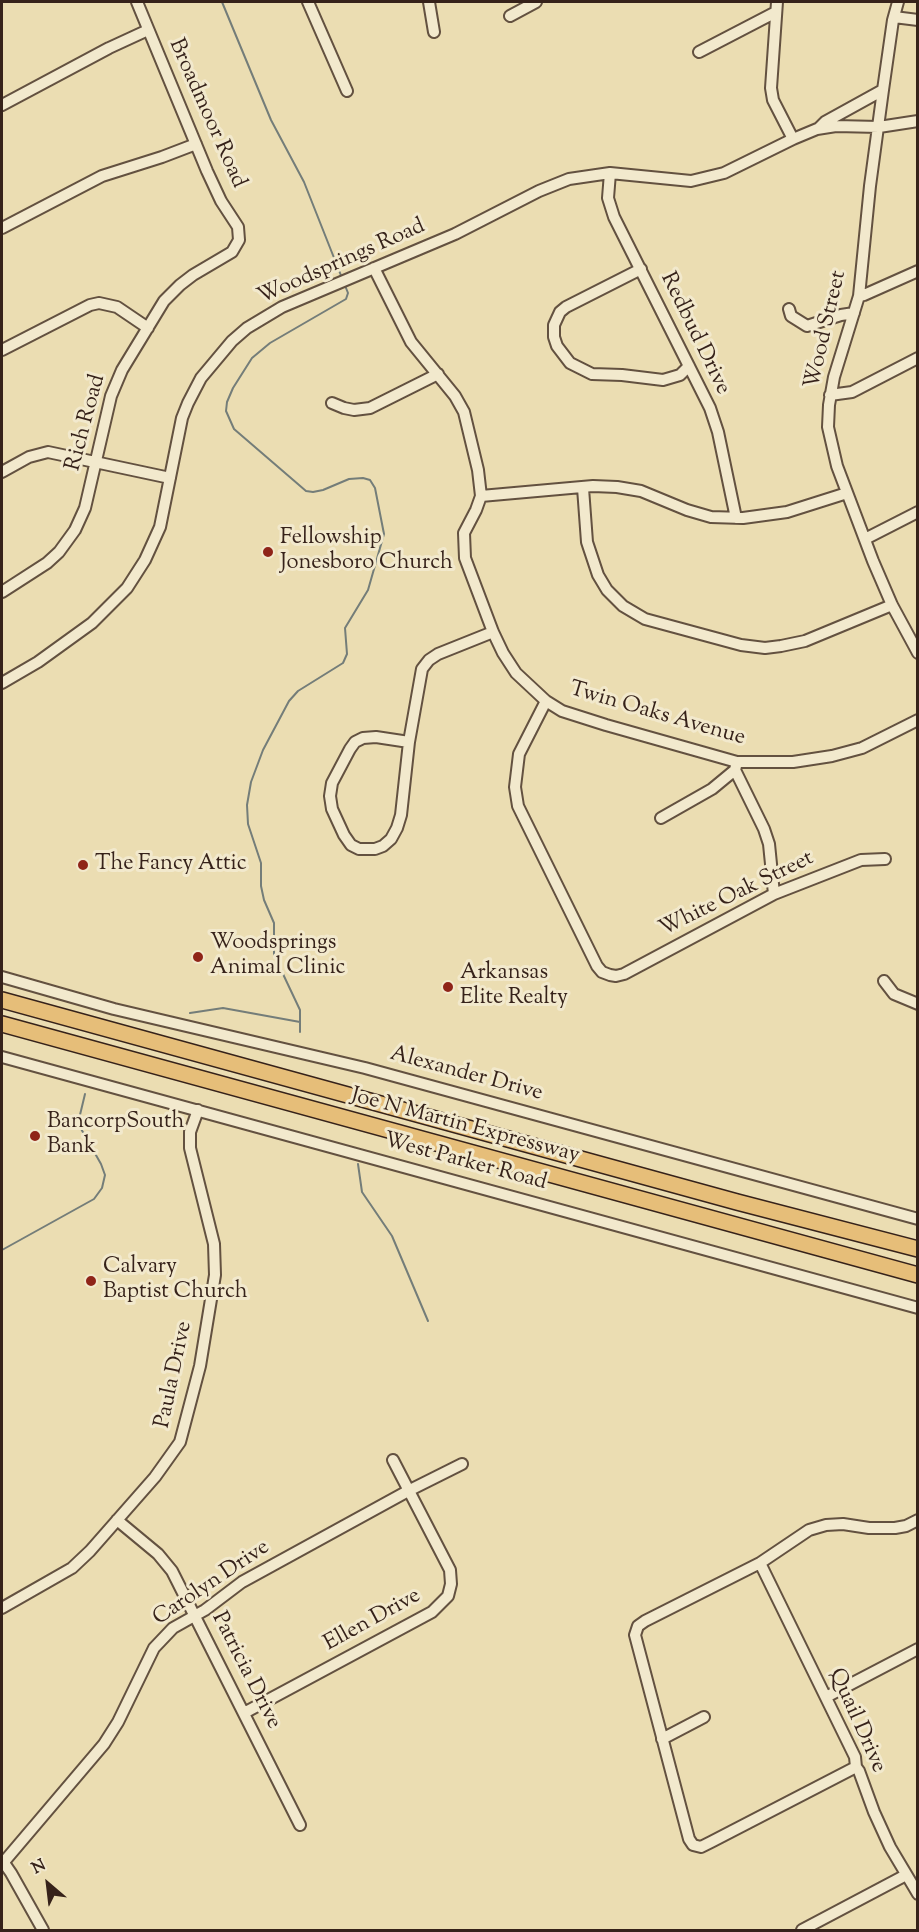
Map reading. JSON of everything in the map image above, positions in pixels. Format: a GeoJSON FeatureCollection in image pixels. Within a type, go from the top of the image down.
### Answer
{"type":"FeatureCollection","features":[{"type":"Feature","properties":{"kind":"highway","name":"Joe N Martin Expressway"},"geometry":{"type":"LineString","coordinates":[[2,1000],[737,1202],[918,1249]]}},
{"type":"Feature","properties":{"kind":"highway","name":"Joe N Martin Expressway"},"geometry":{"type":"LineString","coordinates":[[2,1024],[918,1275]]}},
{"type":"Feature","properties":{"kind":"street","name":"Broadmoor Road"},"geometry":{"type":"LineString","coordinates":[[137,2],[213,186],[238,227],[238,240]]}},
{"type":"Feature","properties":{"kind":"street"},"geometry":{"type":"LineString","coordinates":[[308,2],[347,91]]}},
{"type":"Feature","properties":{"kind":"street"},"geometry":{"type":"LineString","coordinates":[[429,2],[434,32]]}},
{"type":"Feature","properties":{"kind":"street"},"geometry":{"type":"LineString","coordinates":[[510,16],[536,2]]}},
{"type":"Feature","properties":{"kind":"street","name":"Wood Street"},"geometry":{"type":"LineString","coordinates":[[898,2],[882,90],[859,296],[834,377],[828,427],[847,493],[865,539],[892,605],[918,653]]}},
{"type":"Feature","properties":{"kind":"street"},"geometry":{"type":"LineString","coordinates":[[699,52],[777,7]]}},
{"type":"Feature","properties":{"kind":"street"},"geometry":{"type":"LineString","coordinates":[[777,7],[771,88],[773,100],[793,139]]}},
{"type":"Feature","properties":{"kind":"street"},"geometry":{"type":"LineString","coordinates":[[894,17],[918,20]]}},
{"type":"Feature","properties":{"kind":"street"},"geometry":{"type":"LineString","coordinates":[[2,105],[109,48],[148,30]]}},
{"type":"Feature","properties":{"kind":"street"},"geometry":{"type":"LineString","coordinates":[[818,129],[825,122],[882,90]]}},
{"type":"Feature","properties":{"kind":"street","name":"Woodsprings Road"},"geometry":{"type":"LineString","coordinates":[[2,683],[38,662],[92,623],[127,588],[145,560],[160,527],[188,403],[201,378],[232,341],[247,328],[282,307],[455,234],[538,191],[569,179],[609,173],[675,181],[700,179],[724,173],[818,129],[836,126],[879,127],[918,121]]}},
{"type":"Feature","properties":{"kind":"street"},"geometry":{"type":"LineString","coordinates":[[2,228],[94,180],[196,144]]}},
{"type":"Feature","properties":{"kind":"street","name":"Redbud Drive"},"geometry":{"type":"LineString","coordinates":[[609,173],[608,190],[611,208],[710,408],[718,432],[736,518]]}},
{"type":"Feature","properties":{"kind":"street","name":"Rich Road"},"geometry":{"type":"LineString","coordinates":[[2,592],[41,568],[59,552],[69,539],[82,515],[111,396],[122,370],[175,290],[193,275],[234,250],[238,240]]}},
{"type":"Feature","properties":{"kind":"street"},"geometry":{"type":"LineString","coordinates":[[374,268],[411,342],[455,396],[464,412],[478,470],[481,496],[608,486],[631,489],[711,517],[736,518],[787,512],[847,493]]}},
{"type":"Feature","properties":{"kind":"street"},"geometry":{"type":"LineString","coordinates":[[640,269],[566,307],[554,325],[557,346],[570,363],[592,374],[663,381],[680,375],[690,366]]}},
{"type":"Feature","properties":{"kind":"street"},"geometry":{"type":"LineString","coordinates":[[859,296],[918,271]]}},
{"type":"Feature","properties":{"kind":"street"},"geometry":{"type":"LineString","coordinates":[[2,350],[90,304],[99,303],[117,307],[148,328]]}},
{"type":"Feature","properties":{"kind":"street"},"geometry":{"type":"LineString","coordinates":[[789,309],[791,316],[807,326],[854,313]]}},
{"type":"Feature","properties":{"kind":"street"},"geometry":{"type":"LineString","coordinates":[[831,395],[852,392],[918,358]]}},
{"type":"Feature","properties":{"kind":"street"},"geometry":{"type":"LineString","coordinates":[[332,403],[354,410],[370,408],[438,374]]}},
{"type":"Feature","properties":{"kind":"street"},"geometry":{"type":"LineString","coordinates":[[2,472],[29,457],[48,452],[170,478]]}},
{"type":"Feature","properties":{"kind":"street"},"geometry":{"type":"LineString","coordinates":[[583,488],[587,542],[598,574],[615,599],[645,619],[741,645],[765,648],[805,641],[892,605]]}},
{"type":"Feature","properties":{"kind":"street","name":"Twin Oaks Avenue"},"geometry":{"type":"LineString","coordinates":[[481,496],[464,532],[463,544],[472,578],[493,632],[516,673],[546,701],[562,711],[736,766],[793,762],[832,756],[862,748],[918,720]]}},
{"type":"Feature","properties":{"kind":"street"},"geometry":{"type":"LineString","coordinates":[[865,539],[918,512]]}},
{"type":"Feature","properties":{"kind":"street"},"geometry":{"type":"LineString","coordinates":[[409,742],[376,737],[355,742],[350,748],[332,783],[330,796],[332,809],[351,845],[359,849],[375,849],[391,839],[397,828],[422,669],[429,660],[444,651],[493,632]]}},
{"type":"Feature","properties":{"kind":"street","name":"White Oak Street"},"geometry":{"type":"LineString","coordinates":[[546,701],[519,754],[515,787],[518,806],[602,972],[616,976],[624,974],[774,894],[861,860],[885,859]]}},
{"type":"Feature","properties":{"kind":"street"},"geometry":{"type":"LineString","coordinates":[[661,818],[712,789],[736,766],[764,829],[772,857],[774,894]]}},
{"type":"Feature","properties":{"kind":"street","name":"Alexander Drive"},"geometry":{"type":"LineString","coordinates":[[2,977],[114,1009],[365,1068],[918,1220]]}},
{"type":"Feature","properties":{"kind":"street"},"geometry":{"type":"LineString","coordinates":[[884,981],[894,994],[918,1004]]}},
{"type":"Feature","properties":{"kind":"street","name":"West Parker Road"},"geometry":{"type":"LineString","coordinates":[[2,1057],[918,1308]]}},
{"type":"Feature","properties":{"kind":"street","name":"Paula Drive"},"geometry":{"type":"LineString","coordinates":[[2,1608],[72,1568],[161,1469],[180,1442],[200,1366],[215,1263],[211,1225],[190,1148],[190,1132],[198,1110]]}},
{"type":"Feature","properties":{"kind":"street","name":"Ellen Drive"},"geometry":{"type":"LineString","coordinates":[[244,1713],[432,1612],[443,1603],[450,1589],[450,1570],[393,1460]]}},
{"type":"Feature","properties":{"kind":"street","name":"Carolyn Drive"},"geometry":{"type":"LineString","coordinates":[[2,1862],[104,1744],[118,1722],[161,1639],[173,1628],[205,1610],[242,1581],[462,1464]]}},
{"type":"Feature","properties":{"kind":"street","name":"Patricia Drive"},"geometry":{"type":"LineString","coordinates":[[117,1520],[169,1566],[300,1825]]}},
{"type":"Feature","properties":{"kind":"street"},"geometry":{"type":"LineString","coordinates":[[856,1767],[701,1847],[693,1845],[688,1839],[634,1635],[638,1626],[760,1563],[805,1533],[826,1525],[843,1524],[884,1528],[906,1526],[918,1520]]}},
{"type":"Feature","properties":{"kind":"street","name":"Quail Drive"},"geometry":{"type":"LineString","coordinates":[[760,1563],[855,1757],[856,1767],[862,1777],[874,1812],[918,1894]]}},
{"type":"Feature","properties":{"kind":"street"},"geometry":{"type":"LineString","coordinates":[[826,1696],[918,1648]]}},
{"type":"Feature","properties":{"kind":"street"},"geometry":{"type":"LineString","coordinates":[[662,1739],[704,1717]]}},
{"type":"Feature","properties":{"kind":"street"},"geometry":{"type":"LineString","coordinates":[[2,1862],[11,1873],[43,1930]]}},
{"type":"Feature","properties":{"kind":"street"},"geometry":{"type":"LineString","coordinates":[[802,1930],[906,1875]]}},
{"type":"Feature","properties":{"kind":"waterway"},"geometry":{"type":"LineString","coordinates":[[222,2],[271,120],[304,182],[342,278]]}},
{"type":"Feature","properties":{"kind":"waterway"},"geometry":{"type":"LineString","coordinates":[[300,1032],[300,1010],[274,955],[274,923],[264,900],[261,886],[261,863],[248,824],[247,805],[251,782],[263,750],[289,701],[298,691],[343,663],[347,654],[345,628],[368,590],[384,534],[375,488],[370,480],[349,479],[323,490],[306,491],[234,429],[226,411],[233,388],[252,358],[270,343],[346,299],[348,293],[344,283]]}},
{"type":"Feature","properties":{"kind":"waterway"},"geometry":{"type":"LineString","coordinates":[[190,1013],[223,1008],[300,1022]]}},
{"type":"Feature","properties":{"kind":"waterway"},"geometry":{"type":"LineString","coordinates":[[2,1250],[94,1199],[102,1188],[105,1175],[80,1127],[79,1119],[85,1094]]}},
{"type":"Feature","properties":{"kind":"waterway"},"geometry":{"type":"LineString","coordinates":[[358,1164],[362,1192],[392,1236],[428,1321]]}},
{"type":"Feature","properties":{"kind":"place","name":"Fellowship Jonesboro Church"},"geometry":{"type":"Point","coordinates":[268,552]}},
{"type":"Feature","properties":{"kind":"place","name":"The Fancy Attic"},"geometry":{"type":"Point","coordinates":[83,865]}},
{"type":"Feature","properties":{"kind":"place","name":"Woodsprings Animal Clinic"},"geometry":{"type":"Point","coordinates":[198,957]}},
{"type":"Feature","properties":{"kind":"place","name":"Arkansas Elite Realty"},"geometry":{"type":"Point","coordinates":[448,987]}},
{"type":"Feature","properties":{"kind":"place","name":"BancorpSouth Bank"},"geometry":{"type":"Point","coordinates":[35,1136]}},
{"type":"Feature","properties":{"kind":"place","name":"Calvary Baptist Church"},"geometry":{"type":"Point","coordinates":[91,1281]}}]}
